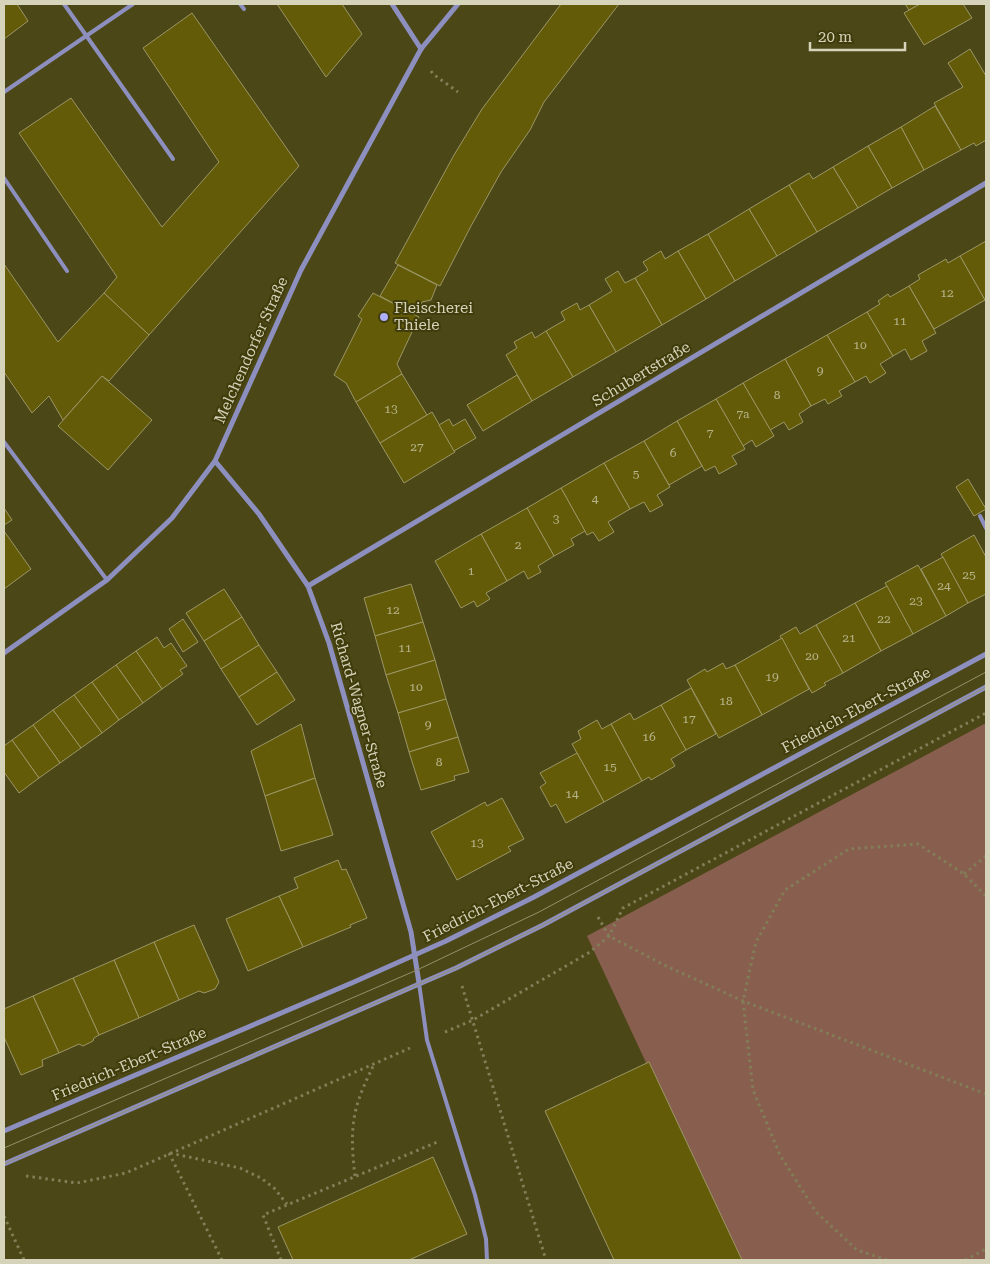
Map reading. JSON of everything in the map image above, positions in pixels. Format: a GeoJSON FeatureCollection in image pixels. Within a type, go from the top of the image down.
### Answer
{"type":"FeatureCollection","features":[{"type":"Feature","properties":{"kind":"street"},"geometry":{"type":"LineString","coordinates":[[392,4],[421,50]]}},
{"type":"Feature","properties":{"kind":"street","name":"Melchendorfer Straße"},"geometry":{"type":"LineString","coordinates":[[4,653],[107,580],[172,518],[215,461],[301,270],[421,50],[458,4]]}},
{"type":"Feature","properties":{"kind":"street","name":"Schubertstraße"},"geometry":{"type":"LineString","coordinates":[[308,586],[986,183]]}},
{"type":"Feature","properties":{"kind":"street","name":"Richard-Wagner-Straße"},"geometry":{"type":"LineString","coordinates":[[215,461],[259,514],[308,586],[332,652],[411,932],[419,983]]}},
{"type":"Feature","properties":{"kind":"street","name":"Friedrich-Ebert-Straße"},"geometry":{"type":"LineString","coordinates":[[4,1131],[416,955],[534,897],[986,654]]}},
{"type":"Feature","properties":{"kind":"street"},"geometry":{"type":"LineString","coordinates":[[4,1164],[456,968],[543,925],[986,687]]}},
{"type":"Feature","properties":{"kind":"lane"},"geometry":{"type":"LineString","coordinates":[[64,4],[173,159]]}},
{"type":"Feature","properties":{"kind":"lane"},"geometry":{"type":"LineString","coordinates":[[4,92],[133,4]]}},
{"type":"Feature","properties":{"kind":"lane"},"geometry":{"type":"LineString","coordinates":[[240,4],[244,9]]}},
{"type":"Feature","properties":{"kind":"lane"},"geometry":{"type":"LineString","coordinates":[[4,178],[68,271]]}},
{"type":"Feature","properties":{"kind":"lane"},"geometry":{"type":"LineString","coordinates":[[4,442],[107,580]]}},
{"type":"Feature","properties":{"kind":"lane"},"geometry":{"type":"LineString","coordinates":[[980,516],[986,528]]}},
{"type":"Feature","properties":{"kind":"lane"},"geometry":{"type":"LineString","coordinates":[[419,983],[427,1040],[457,1134],[486,1238],[487,1260]]}},
{"type":"Feature","properties":{"kind":"path"},"geometry":{"type":"LineString","coordinates":[[421,50],[433,74],[458,92]]}},
{"type":"Feature","properties":{"kind":"path"},"geometry":{"type":"LineString","coordinates":[[19,1175],[77,1183],[126,1173],[473,1020],[590,952],[609,936],[623,908],[986,713]]}},
{"type":"Feature","properties":{"kind":"path"},"geometry":{"type":"LineString","coordinates":[[887,1260],[857,1250],[816,1212],[780,1155],[753,1090],[743,1001],[756,942],[785,890],[849,849],[918,844],[964,874],[986,896]]}},
{"type":"Feature","properties":{"kind":"path"},"geometry":{"type":"LineString","coordinates":[[964,874],[986,856]]}},
{"type":"Feature","properties":{"kind":"path"},"geometry":{"type":"LineString","coordinates":[[609,936],[664,965],[743,1001],[986,1094]]}},
{"type":"Feature","properties":{"kind":"path"},"geometry":{"type":"LineString","coordinates":[[473,1020],[546,1260]]}},
{"type":"Feature","properties":{"kind":"path"},"geometry":{"type":"LineString","coordinates":[[355,1176],[352,1151],[353,1122],[358,1099],[374,1064]]}},
{"type":"Feature","properties":{"kind":"path"},"geometry":{"type":"LineString","coordinates":[[281,1260],[262,1215],[457,1134]]}},
{"type":"Feature","properties":{"kind":"path"},"geometry":{"type":"LineString","coordinates":[[169,1153],[240,1168],[261,1178],[274,1188],[287,1204]]}},
{"type":"Feature","properties":{"kind":"path"},"geometry":{"type":"LineString","coordinates":[[169,1153],[222,1260]]}},
{"type":"Feature","properties":{"kind":"path"},"geometry":{"type":"LineString","coordinates":[[4,1216],[24,1260]]}},
{"type":"Feature","properties":{"kind":"path"},"geometry":{"type":"LineString","coordinates":[[4,1232],[10,1230]]}},
{"type":"Feature","properties":{"kind":"path"},"geometry":{"type":"LineString","coordinates":[[965,1260],[986,1249]]}},
{"type":"Feature","properties":{"kind":"shaded area"},"geometry":{"type":"Polygon","coordinates":[[[986,723],[986,1260],[738,1260],[587,936],[986,723]]]}},
{"type":"Feature","properties":{"kind":"building"},"geometry":{"type":"Polygon","coordinates":[[[4,4],[17,4],[28,21],[4,39],[4,4]]]}},
{"type":"Feature","properties":{"kind":"building"},"geometry":{"type":"Polygon","coordinates":[[[277,4],[342,4],[362,34],[326,77],[277,4]]]}},
{"type":"Feature","properties":{"kind":"building"},"geometry":{"type":"Polygon","coordinates":[[[561,4],[619,4],[544,102],[530,130],[501,172],[440,286],[395,263],[454,155],[482,109],[561,4]]]}},
{"type":"Feature","properties":{"kind":"building"},"geometry":{"type":"Polygon","coordinates":[[[905,4],[920,4],[909,10],[905,4]]]}},
{"type":"Feature","properties":{"kind":"building"},"geometry":{"type":"Polygon","coordinates":[[[920,4],[963,4],[972,18],[924,45],[904,13],[920,4]]]}},
{"type":"Feature","properties":{"kind":"building"},"geometry":{"type":"Polygon","coordinates":[[[192,13],[299,166],[149,335],[104,293],[117,277],[19,133],[71,98],[162,227],[219,162],[143,48],[192,13]]]}},
{"type":"Feature","properties":{"kind":"building"},"geometry":{"type":"Polygon","coordinates":[[[970,49],[986,76],[986,140],[976,146],[974,143],[961,150],[934,103],[963,87],[948,63],[970,49]]]}},
{"type":"Feature","properties":{"kind":"building"},"geometry":{"type":"Polygon","coordinates":[[[935,106],[961,150],[924,170],[901,127],[935,106]]]}},
{"type":"Feature","properties":{"kind":"building"},"geometry":{"type":"Polygon","coordinates":[[[901,127],[924,170],[892,188],[868,146],[901,127]]]}},
{"type":"Feature","properties":{"kind":"building"},"geometry":{"type":"Polygon","coordinates":[[[868,146],[892,188],[858,208],[833,167],[868,146]]]}},
{"type":"Feature","properties":{"kind":"building"},"geometry":{"type":"Polygon","coordinates":[[[833,167],[858,208],[817,232],[789,185],[809,173],[813,179],[833,167]]]}},
{"type":"Feature","properties":{"kind":"building"},"geometry":{"type":"Polygon","coordinates":[[[789,185],[817,232],[777,256],[749,209],[789,185]]]}},
{"type":"Feature","properties":{"kind":"building"},"geometry":{"type":"Polygon","coordinates":[[[749,209],[777,256],[735,281],[708,234],[749,209]]]}},
{"type":"Feature","properties":{"kind":"building"},"geometry":{"type":"Polygon","coordinates":[[[708,234],[735,281],[706,299],[678,251],[708,234]]]}},
{"type":"Feature","properties":{"kind":"building"},"geometry":{"type":"Polygon","coordinates":[[[986,241],[986,302],[960,256],[986,241]]]}},
{"type":"Feature","properties":{"kind":"building"},"geometry":{"type":"Polygon","coordinates":[[[661,251],[665,259],[678,251],[706,299],[662,325],[635,278],[648,270],[643,262],[661,251]]]}},
{"type":"Feature","properties":{"kind":"building"},"geometry":{"type":"Polygon","coordinates":[[[960,256],[985,300],[934,329],[909,286],[920,279],[918,275],[946,259],[948,263],[960,256]]]}},
{"type":"Feature","properties":{"kind":"building"},"geometry":{"type":"Polygon","coordinates":[[[4,264],[58,342],[104,293],[149,335],[109,381],[102,376],[63,420],[49,396],[32,413],[4,372],[4,264]]]}},
{"type":"Feature","properties":{"kind":"building"},"geometry":{"type":"Polygon","coordinates":[[[398,265],[437,285],[431,300],[422,302],[415,315],[380,296],[398,265]]]}},
{"type":"Feature","properties":{"kind":"building"},"geometry":{"type":"Polygon","coordinates":[[[618,271],[625,283],[635,278],[662,325],[616,352],[589,305],[612,291],[605,279],[618,271]]]}},
{"type":"Feature","properties":{"kind":"building"},"geometry":{"type":"Polygon","coordinates":[[[909,286],[936,333],[922,341],[927,351],[911,360],[905,349],[893,356],[867,312],[880,304],[878,301],[888,294],[890,297],[909,286]]]}},
{"type":"Feature","properties":{"kind":"building"},"geometry":{"type":"Polygon","coordinates":[[[373,293],[419,317],[397,364],[402,374],[356,402],[346,383],[334,375],[362,319],[358,316],[373,293]]]}},
{"type":"Feature","properties":{"kind":"building"},"geometry":{"type":"Polygon","coordinates":[[[577,303],[580,310],[589,305],[616,352],[573,377],[546,331],[565,320],[561,312],[577,303]]]}},
{"type":"Feature","properties":{"kind":"building"},"geometry":{"type":"Polygon","coordinates":[[[867,312],[893,356],[880,364],[886,373],[870,383],[866,376],[855,382],[827,335],[867,312]]]}},
{"type":"Feature","properties":{"kind":"building"},"geometry":{"type":"Polygon","coordinates":[[[546,331],[573,377],[532,401],[506,355],[517,348],[514,342],[532,332],[535,338],[546,331]]]}},
{"type":"Feature","properties":{"kind":"building"},"geometry":{"type":"Polygon","coordinates":[[[827,335],[855,382],[839,391],[842,396],[828,404],[825,399],[811,406],[785,359],[827,335]]]}},
{"type":"Feature","properties":{"kind":"building"},"geometry":{"type":"Polygon","coordinates":[[[785,359],[811,406],[799,414],[803,422],[789,430],[784,422],[770,430],[743,383],[785,359]]]}},
{"type":"Feature","properties":{"kind":"building"},"geometry":{"type":"Polygon","coordinates":[[[402,374],[427,415],[380,443],[356,402],[402,374]]]}},
{"type":"Feature","properties":{"kind":"building"},"geometry":{"type":"Polygon","coordinates":[[[517,375],[532,401],[483,431],[467,405],[517,375]]]}},
{"type":"Feature","properties":{"kind":"building"},"geometry":{"type":"Polygon","coordinates":[[[102,376],[152,420],[108,470],[58,426],[102,376]]]}},
{"type":"Feature","properties":{"kind":"building"},"geometry":{"type":"Polygon","coordinates":[[[743,383],[774,436],[756,447],[752,440],[743,446],[716,399],[743,383]]]}},
{"type":"Feature","properties":{"kind":"building"},"geometry":{"type":"Polygon","coordinates":[[[716,399],[745,449],[732,456],[737,464],[719,474],[715,466],[705,471],[677,421],[716,399]]]}},
{"type":"Feature","properties":{"kind":"building"},"geometry":{"type":"Polygon","coordinates":[[[432,412],[455,452],[404,483],[380,443],[432,412]]]}},
{"type":"Feature","properties":{"kind":"building"},"geometry":{"type":"Polygon","coordinates":[[[449,419],[453,426],[465,419],[476,438],[454,451],[439,425],[449,419]]]}},
{"type":"Feature","properties":{"kind":"building"},"geometry":{"type":"Polygon","coordinates":[[[677,421],[702,466],[669,485],[644,441],[677,421]]]}},
{"type":"Feature","properties":{"kind":"building"},"geometry":{"type":"Polygon","coordinates":[[[644,441],[670,487],[657,495],[663,505],[650,512],[644,502],[630,509],[604,463],[644,441]]]}},
{"type":"Feature","properties":{"kind":"building"},"geometry":{"type":"Polygon","coordinates":[[[604,463],[630,509],[608,522],[614,532],[599,541],[593,532],[587,535],[561,488],[604,463]]]}},
{"type":"Feature","properties":{"kind":"building"},"geometry":{"type":"Polygon","coordinates":[[[968,479],[986,509],[974,516],[956,487],[968,479]]]}},
{"type":"Feature","properties":{"kind":"building"},"geometry":{"type":"Polygon","coordinates":[[[561,488],[585,531],[571,539],[574,545],[554,556],[527,508],[561,488]]]}},
{"type":"Feature","properties":{"kind":"building"},"geometry":{"type":"Polygon","coordinates":[[[4,508],[12,520],[4,525],[4,508]]]}},
{"type":"Feature","properties":{"kind":"building"},"geometry":{"type":"Polygon","coordinates":[[[527,508],[554,556],[538,566],[541,572],[528,579],[524,571],[507,581],[481,534],[527,508]]]}},
{"type":"Feature","properties":{"kind":"building"},"geometry":{"type":"Polygon","coordinates":[[[4,531],[31,569],[4,589],[4,531]]]}},
{"type":"Feature","properties":{"kind":"building"},"geometry":{"type":"Polygon","coordinates":[[[481,534],[507,581],[486,593],[490,599],[477,607],[474,601],[461,608],[435,561],[481,534]]]}},
{"type":"Feature","properties":{"kind":"building"},"geometry":{"type":"Polygon","coordinates":[[[974,535],[986,557],[986,594],[968,603],[941,554],[974,535]]]}},
{"type":"Feature","properties":{"kind":"building"},"geometry":{"type":"Polygon","coordinates":[[[943,557],[968,603],[946,616],[921,569],[943,557]]]}},
{"type":"Feature","properties":{"kind":"building"},"geometry":{"type":"Polygon","coordinates":[[[918,565],[946,616],[913,634],[885,583],[918,565]]]}},
{"type":"Feature","properties":{"kind":"building"},"geometry":{"type":"Polygon","coordinates":[[[411,584],[423,622],[375,636],[364,598],[411,584]]]}},
{"type":"Feature","properties":{"kind":"building"},"geometry":{"type":"Polygon","coordinates":[[[887,586],[913,634],[881,651],[855,603],[887,586]]]}},
{"type":"Feature","properties":{"kind":"building"},"geometry":{"type":"Polygon","coordinates":[[[224,589],[242,617],[204,641],[186,613],[224,589]]]}},
{"type":"Feature","properties":{"kind":"building"},"geometry":{"type":"Polygon","coordinates":[[[855,603],[881,651],[843,673],[816,625],[855,603]]]}},
{"type":"Feature","properties":{"kind":"building"},"geometry":{"type":"Polygon","coordinates":[[[242,617],[259,645],[221,669],[204,641],[242,617]]]}},
{"type":"Feature","properties":{"kind":"building"},"geometry":{"type":"Polygon","coordinates":[[[183,619],[198,642],[183,652],[169,629],[183,619]]]}},
{"type":"Feature","properties":{"kind":"building"},"geometry":{"type":"Polygon","coordinates":[[[423,622],[435,660],[386,675],[375,636],[423,622]]]}},
{"type":"Feature","properties":{"kind":"building"},"geometry":{"type":"Polygon","coordinates":[[[816,625],[843,673],[824,683],[826,685],[812,693],[780,636],[796,627],[800,634],[816,625]]]}},
{"type":"Feature","properties":{"kind":"building"},"geometry":{"type":"Polygon","coordinates":[[[157,637],[164,648],[171,643],[187,666],[180,670],[183,674],[162,689],[136,651],[157,637]]]}},
{"type":"Feature","properties":{"kind":"building"},"geometry":{"type":"Polygon","coordinates":[[[782,638],[809,689],[762,715],[735,665],[782,638]]]}},
{"type":"Feature","properties":{"kind":"building"},"geometry":{"type":"Polygon","coordinates":[[[259,645],[277,672],[239,697],[221,669],[259,645]]]}},
{"type":"Feature","properties":{"kind":"building"},"geometry":{"type":"Polygon","coordinates":[[[136,651],[162,689],[143,703],[116,665],[136,651]]]}},
{"type":"Feature","properties":{"kind":"building"},"geometry":{"type":"Polygon","coordinates":[[[435,660],[446,699],[398,713],[386,675],[435,660]]]}},
{"type":"Feature","properties":{"kind":"building"},"geometry":{"type":"Polygon","coordinates":[[[723,663],[726,669],[735,665],[762,715],[719,738],[687,680],[705,669],[707,672],[723,663]]]}},
{"type":"Feature","properties":{"kind":"building"},"geometry":{"type":"Polygon","coordinates":[[[116,665],[143,703],[119,720],[92,682],[116,665]]]}},
{"type":"Feature","properties":{"kind":"building"},"geometry":{"type":"Polygon","coordinates":[[[277,672],[295,700],[257,725],[239,697],[277,672]]]}},
{"type":"Feature","properties":{"kind":"building"},"geometry":{"type":"Polygon","coordinates":[[[92,682],[119,720],[102,733],[74,695],[92,682]]]}},
{"type":"Feature","properties":{"kind":"building"},"geometry":{"type":"Polygon","coordinates":[[[691,688],[716,734],[686,750],[661,705],[691,688]]]}},
{"type":"Feature","properties":{"kind":"building"},"geometry":{"type":"Polygon","coordinates":[[[74,695],[102,733],[81,748],[53,710],[74,695]]]}},
{"type":"Feature","properties":{"kind":"building"},"geometry":{"type":"Polygon","coordinates":[[[446,699],[458,737],[409,752],[398,713],[446,699]]]}},
{"type":"Feature","properties":{"kind":"building"},"geometry":{"type":"Polygon","coordinates":[[[661,705],[686,750],[671,759],[675,766],[651,780],[649,777],[642,781],[611,724],[630,713],[634,720],[661,705]]]}},
{"type":"Feature","properties":{"kind":"building"},"geometry":{"type":"Polygon","coordinates":[[[53,710],[81,748],[60,763],[33,725],[53,710]]]}},
{"type":"Feature","properties":{"kind":"building"},"geometry":{"type":"Polygon","coordinates":[[[597,720],[602,729],[611,724],[642,781],[604,802],[572,744],[581,739],[578,731],[597,720]]]}},
{"type":"Feature","properties":{"kind":"building"},"geometry":{"type":"Polygon","coordinates":[[[301,724],[315,778],[265,796],[251,751],[301,724]]]}},
{"type":"Feature","properties":{"kind":"building"},"geometry":{"type":"Polygon","coordinates":[[[33,725],[60,763],[39,778],[12,740],[33,725]]]}},
{"type":"Feature","properties":{"kind":"building"},"geometry":{"type":"Polygon","coordinates":[[[458,737],[469,772],[454,776],[455,780],[421,790],[409,752],[458,737]]]}},
{"type":"Feature","properties":{"kind":"building"},"geometry":{"type":"Polygon","coordinates":[[[12,740],[39,778],[19,793],[4,772],[4,746],[12,740]]]}},
{"type":"Feature","properties":{"kind":"building"},"geometry":{"type":"Polygon","coordinates":[[[577,753],[604,802],[566,823],[556,804],[551,807],[540,787],[546,783],[540,773],[577,753]]]}},
{"type":"Feature","properties":{"kind":"building"},"geometry":{"type":"Polygon","coordinates":[[[315,778],[333,835],[281,851],[265,796],[315,778]]]}},
{"type":"Feature","properties":{"kind":"building"},"geometry":{"type":"Polygon","coordinates":[[[502,798],[524,839],[508,847],[511,851],[457,880],[431,832],[485,802],[487,806],[502,798]]]}},
{"type":"Feature","properties":{"kind":"building"},"geometry":{"type":"Polygon","coordinates":[[[338,860],[342,870],[346,869],[367,918],[350,925],[351,927],[303,947],[279,896],[298,888],[294,878],[338,860]]]}},
{"type":"Feature","properties":{"kind":"building"},"geometry":{"type":"Polygon","coordinates":[[[279,896],[303,947],[248,971],[226,919],[279,896]]]}},
{"type":"Feature","properties":{"kind":"building"},"geometry":{"type":"Polygon","coordinates":[[[194,925],[219,982],[215,989],[204,993],[199,991],[179,1000],[154,942],[194,925]]]}},
{"type":"Feature","properties":{"kind":"building"},"geometry":{"type":"Polygon","coordinates":[[[154,942],[179,1000],[139,1018],[114,960],[154,942]]]}},
{"type":"Feature","properties":{"kind":"building"},"geometry":{"type":"Polygon","coordinates":[[[114,960],[139,1018],[99,1035],[73,978],[114,960]]]}},
{"type":"Feature","properties":{"kind":"building"},"geometry":{"type":"Polygon","coordinates":[[[73,978],[99,1035],[93,1041],[83,1046],[79,1044],[59,1053],[33,996],[73,978]]]}},
{"type":"Feature","properties":{"kind":"building"},"geometry":{"type":"Polygon","coordinates":[[[33,996],[59,1053],[42,1060],[43,1066],[21,1075],[4,1037],[4,1009],[33,996]]]}},
{"type":"Feature","properties":{"kind":"building"},"geometry":{"type":"Polygon","coordinates":[[[649,1062],[742,1260],[614,1260],[545,1111],[649,1062]]]}},
{"type":"Feature","properties":{"kind":"building"},"geometry":{"type":"Polygon","coordinates":[[[433,1157],[467,1234],[409,1260],[293,1260],[278,1227],[433,1157]]]}},
{"type":"Feature","properties":{"kind":"tram line"},"geometry":{"type":"LineString","coordinates":[[4,1148],[417,970],[539,912],[986,672]]}},
{"type":"Feature","properties":{"kind":"tram line"},"geometry":{"type":"LineString","coordinates":[[4,1164],[456,968],[543,925],[986,687]]}},
{"type":"Feature","properties":{"kind":"place","name":"Fleischerei Thiele"},"geometry":{"type":"Point","coordinates":[384,317]}}]}
